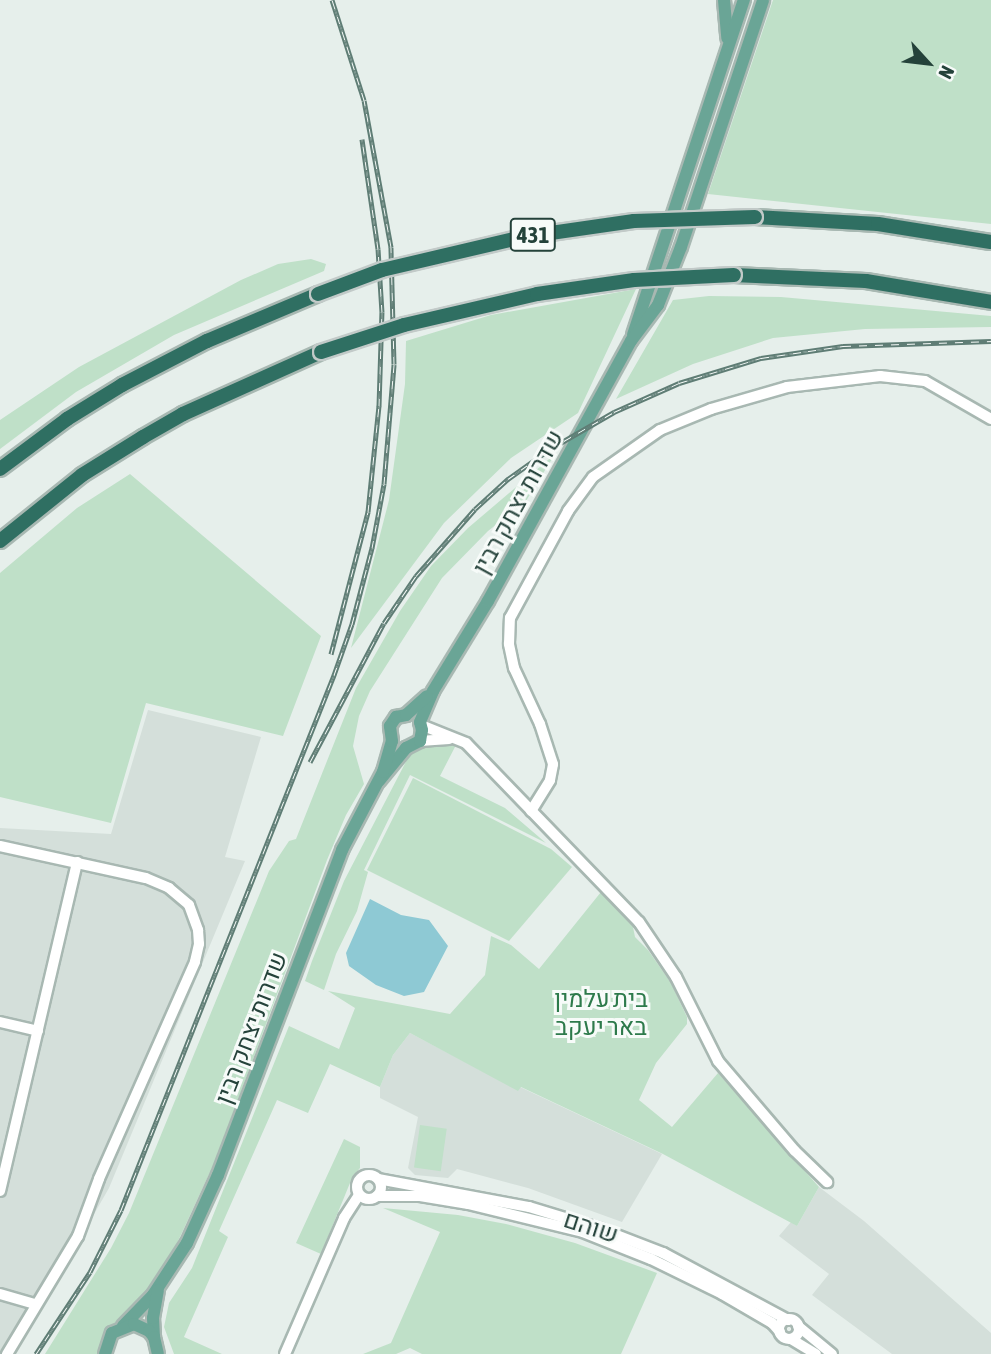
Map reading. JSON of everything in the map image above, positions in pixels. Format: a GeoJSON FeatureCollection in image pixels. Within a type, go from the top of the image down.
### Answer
{"type":"FeatureCollection","features":[{"type":"Feature","properties":{"kind":"highway","name":"431"},"geometry":{"type":"LineString","coordinates":[[0,468],[67,419],[207,341],[382,270],[523,237],[634,221],[755,217],[878,224],[991,242]]}},
{"type":"Feature","properties":{"kind":"highway"},"geometry":{"type":"LineString","coordinates":[[878,224],[991,231]]}},
{"type":"Feature","properties":{"kind":"highway","name":"431"},"geometry":{"type":"LineString","coordinates":[[0,541],[82,475],[207,403],[321,352],[404,325],[537,294],[634,280],[734,275],[866,281],[991,302]]}},
{"type":"Feature","properties":{"kind":"main road"},"geometry":{"type":"LineString","coordinates":[[724,0],[728,30],[724,63]]}},
{"type":"Feature","properties":{"kind":"main road","name":"שדרות יצחק רבין"},"geometry":{"type":"LineString","coordinates":[[379,781],[406,748],[420,741],[421,724],[439,682],[488,601],[631,341],[744,0]]}},
{"type":"Feature","properties":{"kind":"main road","name":"שדרות יצחק רבין"},"geometry":{"type":"LineString","coordinates":[[631,341],[653,314],[673,270],[763,0]]}},
{"type":"Feature","properties":{"kind":"main road","name":"שדרות יצחק רבין"},"geometry":{"type":"LineString","coordinates":[[105,1354],[108,1339],[159,1287],[187,1243],[208,1199],[342,850],[379,781],[392,741],[390,726],[396,718],[406,715],[439,682]]}},
{"type":"Feature","properties":{"kind":"main road"},"geometry":{"type":"LineString","coordinates":[[406,715],[421,724]]}},
{"type":"Feature","properties":{"kind":"main road"},"geometry":{"type":"LineString","coordinates":[[392,741],[406,748]]}},
{"type":"Feature","properties":{"kind":"main road","name":"שדרות יצחק רבין"},"geometry":{"type":"LineString","coordinates":[[158,1348],[153,1318],[159,1287]]}},
{"type":"Feature","properties":{"kind":"main road"},"geometry":{"type":"LineString","coordinates":[[122,1326],[142,1326],[158,1348]]}},
{"type":"Feature","properties":{"kind":"street"},"geometry":{"type":"LineString","coordinates":[[531,811],[550,780],[553,764],[540,724],[514,668],[509,644],[510,618],[568,511],[593,477],[660,430],[712,409],[787,387],[880,376],[925,381],[991,419]]}},
{"type":"Feature","properties":{"kind":"street"},"geometry":{"type":"LineString","coordinates":[[421,724],[466,743],[639,922],[676,977],[718,1061],[795,1152],[827,1182]]}},
{"type":"Feature","properties":{"kind":"street"},"geometry":{"type":"LineString","coordinates":[[420,741],[443,738],[466,743]]}},
{"type":"Feature","properties":{"kind":"street"},"geometry":{"type":"LineString","coordinates":[[0,846],[146,878],[169,888],[188,905],[198,929],[199,944],[195,962],[99,1179],[78,1236],[7,1354]]}},
{"type":"Feature","properties":{"kind":"street"},"geometry":{"type":"LineString","coordinates":[[0,1191],[5,1154],[38,1031],[77,862]]}},
{"type":"Feature","properties":{"kind":"street"},"geometry":{"type":"LineString","coordinates":[[0,1022],[38,1031]]}},
{"type":"Feature","properties":{"kind":"street"},"geometry":{"type":"LineString","coordinates":[[285,1354],[344,1219],[359,1195],[357,1186],[361,1178],[372,1175],[378,1179],[381,1188],[377,1196],[368,1200],[359,1195]]}},
{"type":"Feature","properties":{"kind":"street","name":"שוהם"},"geometry":{"type":"LineString","coordinates":[[378,1179],[529,1207],[598,1228],[663,1253],[788,1320]]}},
{"type":"Feature","properties":{"kind":"street","name":"שוהם"},"geometry":{"type":"LineString","coordinates":[[377,1196],[420,1196],[468,1204],[583,1233],[651,1259],[722,1294],[772,1323],[780,1332]]}},
{"type":"Feature","properties":{"kind":"street"},"geometry":{"type":"LineString","coordinates":[[0,1294],[36,1304]]}},
{"type":"Feature","properties":{"kind":"street"},"geometry":{"type":"LineString","coordinates":[[816,1354],[780,1332],[781,1325],[788,1320],[799,1326],[832,1354]]}},
{"type":"Feature","properties":{"kind":"street"},"geometry":{"type":"LineString","coordinates":[[791,1339],[798,1334],[799,1326]]}},
{"type":"Feature","properties":{"kind":"shaded area"},"geometry":{"type":"Polygon","coordinates":[[[148,710],[261,737],[225,857],[245,861],[109,1188],[14,1354],[0,1354],[0,828],[111,834],[148,710]]]}},
{"type":"Feature","properties":{"kind":"shaded area"},"geometry":{"type":"Polygon","coordinates":[[[410,1033],[518,1090],[520,1087],[662,1154],[622,1222],[528,1188],[457,1169],[448,1178],[415,1175],[408,1168],[418,1117],[380,1098],[380,1087],[393,1055],[410,1033]]]}},
{"type":"Feature","properties":{"kind":"shaded area"},"geometry":{"type":"Polygon","coordinates":[[[819,1187],[864,1221],[991,1333],[991,1354],[892,1354],[812,1295],[829,1274],[779,1236],[791,1222],[797,1226],[819,1187]]]}},
{"type":"Feature","properties":{"kind":"green space"},"geometry":{"type":"Polygon","coordinates":[[[773,0],[991,0],[991,224],[708,194],[773,0]]]}},
{"type":"Feature","properties":{"kind":"green space"},"geometry":{"type":"Polygon","coordinates":[[[311,259],[326,264],[324,271],[174,335],[76,392],[0,449],[0,420],[79,367],[241,280],[278,264],[311,259]]]}},
{"type":"Feature","properties":{"kind":"green space"},"geometry":{"type":"Polygon","coordinates":[[[636,289],[578,413],[511,458],[444,523],[351,648],[389,500],[405,384],[406,341],[491,315],[636,289]]]}},
{"type":"Feature","properties":{"kind":"green space"},"geometry":{"type":"Polygon","coordinates":[[[709,296],[781,297],[991,316],[991,327],[865,329],[773,338],[693,364],[616,399],[673,300],[709,296]]]}},
{"type":"Feature","properties":{"kind":"green space"},"geometry":{"type":"Polygon","coordinates":[[[555,454],[526,501],[488,531],[442,578],[370,691],[359,716],[353,746],[364,784],[346,815],[327,860],[216,1159],[161,1278],[136,1310],[111,1327],[101,1354],[45,1354],[111,1248],[129,1213],[269,871],[289,841],[296,839],[356,688],[400,611],[431,566],[468,528],[555,454]]]}},
{"type":"Feature","properties":{"kind":"green space"},"geometry":{"type":"Polygon","coordinates":[[[130,474],[321,636],[283,736],[146,703],[111,823],[0,797],[0,573],[77,508],[130,474]]]}},
{"type":"Feature","properties":{"kind":"green space"},"geometry":{"type":"Polygon","coordinates":[[[426,723],[456,745],[440,776],[505,808],[546,843],[410,775],[364,870],[368,872],[357,911],[336,954],[324,990],[305,981],[312,961],[344,881],[426,723]]]}},
{"type":"Feature","properties":{"kind":"green space"},"geometry":{"type":"Polygon","coordinates":[[[413,778],[551,849],[572,867],[509,941],[367,870],[413,778]]]}},
{"type":"Feature","properties":{"kind":"green space","name":"בית עלמין באר יעקב"},"geometry":{"type":"Polygon","coordinates":[[[601,892],[632,922],[635,937],[648,950],[671,983],[687,1017],[687,1024],[656,1063],[639,1100],[672,1127],[718,1073],[819,1187],[797,1226],[663,1154],[521,1087],[518,1091],[410,1033],[393,1055],[380,1087],[330,1064],[308,1113],[277,1100],[219,1231],[228,1237],[184,1337],[222,1354],[174,1354],[164,1327],[169,1303],[192,1268],[289,1026],[339,1049],[355,1008],[328,991],[450,1014],[485,975],[491,936],[511,945],[539,969],[601,892]]]}},
{"type":"Feature","properties":{"kind":"green space"},"geometry":{"type":"Polygon","coordinates":[[[420,1125],[447,1129],[441,1171],[414,1168],[420,1125]]]}},
{"type":"Feature","properties":{"kind":"green space"},"geometry":{"type":"Polygon","coordinates":[[[344,1139],[360,1147],[360,1168],[352,1178],[321,1254],[296,1243],[344,1139]]]}},
{"type":"Feature","properties":{"kind":"green space"},"geometry":{"type":"Polygon","coordinates":[[[383,1208],[458,1215],[506,1224],[575,1243],[657,1273],[621,1354],[422,1354],[410,1348],[396,1354],[363,1354],[391,1343],[440,1232],[383,1208]]]}},
{"type":"Feature","properties":{"kind":"water"},"geometry":{"type":"Polygon","coordinates":[[[370,899],[401,915],[429,920],[448,946],[424,992],[404,996],[376,985],[349,966],[346,953],[370,899]]]}},
{"type":"Feature","properties":{"kind":"railway"},"geometry":{"type":"LineString","coordinates":[[36,1354],[90,1272],[121,1210],[334,675],[352,624],[372,548],[384,484],[394,364],[391,247],[364,100],[332,0]]}},
{"type":"Feature","properties":{"kind":"railway"},"geometry":{"type":"LineString","coordinates":[[331,654],[368,512],[379,406],[382,312],[378,249],[362,139]]}},
{"type":"Feature","properties":{"kind":"railway"},"geometry":{"type":"LineString","coordinates":[[310,762],[384,623],[416,576],[475,509],[508,479],[550,449],[614,412],[679,383],[761,358],[843,346],[991,341]]}}]}
